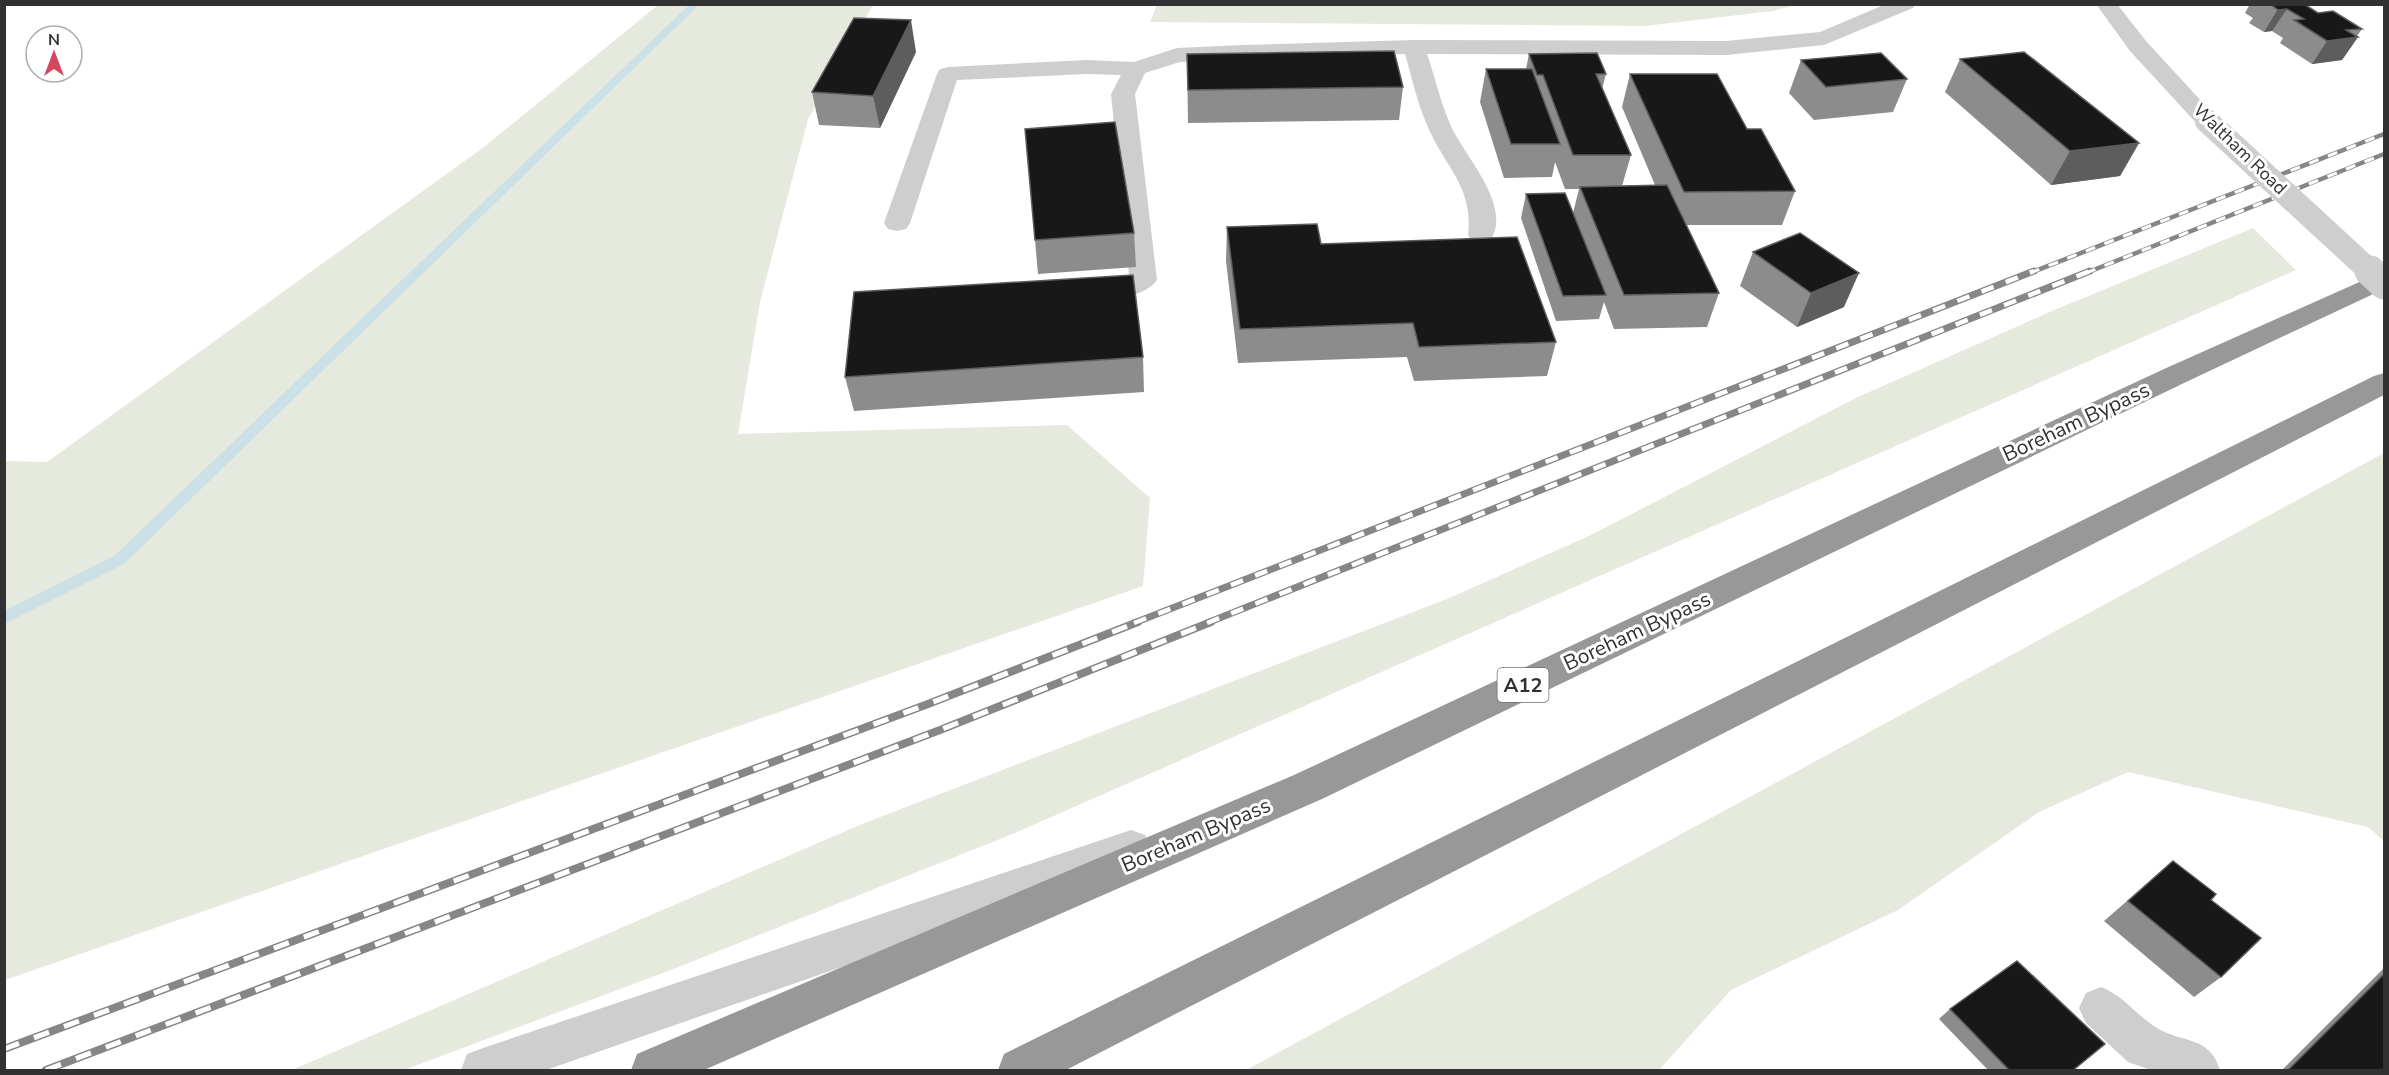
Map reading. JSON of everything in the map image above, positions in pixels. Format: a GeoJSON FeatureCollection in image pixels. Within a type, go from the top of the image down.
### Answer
{"type":"FeatureCollection","features":[{"type":"Feature","properties":{"kind":"highway","name":"Boreham Bypass"},"geometry":{"type":"LineString","coordinates":[[652,1071],[1308,787],[2174,376],[2385,281]]}},
{"type":"Feature","properties":{"kind":"highway"},"geometry":{"type":"LineString","coordinates":[[1020,1071],[2385,383]]}},
{"type":"Feature","properties":{"kind":"street"},"geometry":{"type":"LineString","coordinates":[[897,223],[948,74],[1087,67],[1136,69],[1178,55],[1414,47],[1726,48],[1824,38],[1906,4]]}},
{"type":"Feature","properties":{"kind":"street","name":"Waltham Road"},"geometry":{"type":"LineString","coordinates":[[2106,4],[2138,46],[2207,121],[2385,281]]}},
{"type":"Feature","properties":{"kind":"street"},"geometry":{"type":"LineString","coordinates":[[1414,47],[1443,135],[1469,174],[1478,194],[1485,218],[1481,235]]}},
{"type":"Feature","properties":{"kind":"street"},"geometry":{"type":"LineString","coordinates":[[1069,292],[1117,291],[1143,280],[1123,94],[1136,69]]}},
{"type":"Feature","properties":{"kind":"street"},"geometry":{"type":"LineString","coordinates":[[483,1071],[1308,787]]}},
{"type":"Feature","properties":{"kind":"street"},"geometry":{"type":"LineString","coordinates":[[2101,1008],[2144,1046],[2187,1061],[2198,1071]]}},
{"type":"Feature","properties":{"kind":"shaded area"},"geometry":{"type":"Polygon","coordinates":[[[1157,4],[1795,5],[1773,11],[1645,26],[1150,22],[1157,4]]]}},
{"type":"Feature","properties":{"kind":"shaded area"},"geometry":{"type":"Polygon","coordinates":[[[658,5],[873,5],[808,119],[760,302],[738,434],[1067,425],[1150,498],[1143,586],[5,980],[5,461],[47,462],[484,147],[658,5]]]}},
{"type":"Feature","properties":{"kind":"shaded area"},"geometry":{"type":"Polygon","coordinates":[[[2253,228],[2296,270],[1015,833],[676,968],[404,1070],[292,1070],[862,824],[1447,599],[1589,536],[1856,398],[2052,311],[2253,228]]]}},
{"type":"Feature","properties":{"kind":"shaded area"},"geometry":{"type":"Polygon","coordinates":[[[2384,453],[2384,841],[2368,827],[2128,772],[2039,812],[1898,910],[1731,990],[1659,1070],[1246,1070],[2384,453]]]}},
{"type":"Feature","properties":{"kind":"building"},"geometry":{"type":"Polygon","coordinates":[[[2270,4],[2304,4],[2318,13],[2333,11],[2362,29],[2346,30],[2358,37],[2327,41],[2294,20],[2304,19],[2287,9],[2278,10],[2270,4]]]}},
{"type":"Feature","properties":{"kind":"building"},"geometry":{"type":"Polygon","coordinates":[[[854,18],[911,20],[873,96],[812,92],[854,18]]]}},
{"type":"Feature","properties":{"kind":"building"},"geometry":{"type":"Polygon","coordinates":[[[1394,51],[1403,87],[1188,90],[1187,54],[1394,51]]]}},
{"type":"Feature","properties":{"kind":"building"},"geometry":{"type":"Polygon","coordinates":[[[2024,52],[2139,143],[2070,151],[1960,59],[2024,52]]]}},
{"type":"Feature","properties":{"kind":"building"},"geometry":{"type":"Polygon","coordinates":[[[1597,53],[1606,74],[1596,74],[1631,155],[1573,155],[1543,75],[1537,75],[1529,54],[1597,53]]]}},
{"type":"Feature","properties":{"kind":"building"},"geometry":{"type":"Polygon","coordinates":[[[1881,53],[1907,79],[1826,87],[1801,60],[1881,53]]]}},
{"type":"Feature","properties":{"kind":"building"},"geometry":{"type":"Polygon","coordinates":[[[1486,69],[1532,69],[1560,144],[1511,144],[1486,69]]]}},
{"type":"Feature","properties":{"kind":"building"},"geometry":{"type":"Polygon","coordinates":[[[1630,74],[1717,74],[1747,129],[1761,129],[1795,191],[1684,192],[1630,74]]]}},
{"type":"Feature","properties":{"kind":"building"},"geometry":{"type":"Polygon","coordinates":[[[1115,122],[1134,233],[1035,240],[1025,129],[1115,122]]]}},
{"type":"Feature","properties":{"kind":"building"},"geometry":{"type":"Polygon","coordinates":[[[1667,185],[1719,293],[1624,295],[1580,187],[1667,185]]]}},
{"type":"Feature","properties":{"kind":"building"},"geometry":{"type":"Polygon","coordinates":[[[1565,193],[1606,295],[1563,296],[1526,194],[1565,193]]]}},
{"type":"Feature","properties":{"kind":"building"},"geometry":{"type":"Polygon","coordinates":[[[1317,224],[1321,244],[1517,237],[1556,342],[1419,347],[1413,323],[1240,329],[1227,227],[1317,224]]]}},
{"type":"Feature","properties":{"kind":"building"},"geometry":{"type":"Polygon","coordinates":[[[1800,233],[1859,273],[1811,293],[1753,252],[1800,233]]]}},
{"type":"Feature","properties":{"kind":"building"},"geometry":{"type":"Polygon","coordinates":[[[1133,275],[1143,357],[845,377],[854,292],[1133,275]]]}},
{"type":"Feature","properties":{"kind":"building"},"geometry":{"type":"Polygon","coordinates":[[[2173,861],[2216,894],[2211,900],[2261,938],[2221,977],[2128,901],[2173,861]]]}},
{"type":"Feature","properties":{"kind":"building"},"geometry":{"type":"Polygon","coordinates":[[[2017,961],[2105,1044],[2072,1071],[2010,1071],[1950,1009],[2017,961]]]}},
{"type":"Feature","properties":{"kind":"building"},"geometry":{"type":"Polygon","coordinates":[[[2385,973],[2385,1071],[2287,1071],[2385,973]]]}},
{"type":"Feature","properties":{"kind":"waterway"},"geometry":{"type":"LineString","coordinates":[[4,618],[119,560],[696,4]]}},
{"type":"Feature","properties":{"kind":"railway"},"geometry":{"type":"LineString","coordinates":[[2030,273],[2384,134]]}},
{"type":"Feature","properties":{"kind":"railway"},"geometry":{"type":"LineString","coordinates":[[2086,273],[2384,154]]}},
{"type":"Feature","properties":{"kind":"railway"},"geometry":{"type":"LineString","coordinates":[[1134,623],[2034,271]]}},
{"type":"Feature","properties":{"kind":"railway"},"geometry":{"type":"LineString","coordinates":[[1207,623],[2090,271]]}},
{"type":"Feature","properties":{"kind":"railway"},"geometry":{"type":"LineString","coordinates":[[4,1049],[928,704],[1138,622]]}},
{"type":"Feature","properties":{"kind":"railway"},"geometry":{"type":"LineString","coordinates":[[46,1070],[940,730],[1211,622]]}}]}
